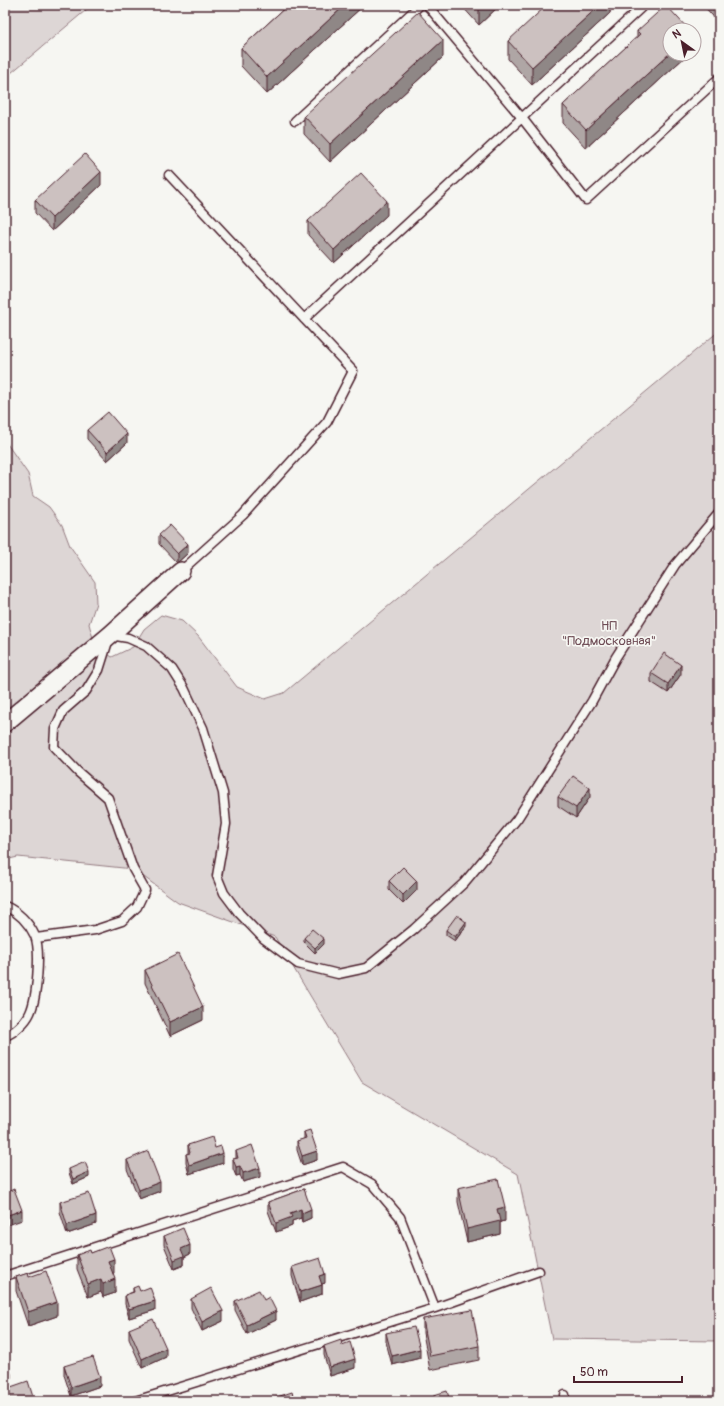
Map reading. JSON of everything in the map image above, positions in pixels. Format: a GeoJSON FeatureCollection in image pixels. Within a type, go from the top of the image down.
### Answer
{"type":"FeatureCollection","features":[{"type":"Feature","properties":{"kind":"street"},"geometry":{"type":"LineString","coordinates":[[5,723],[110,635],[181,571]]}},
{"type":"Feature","properties":{"kind":"lane"},"geometry":{"type":"LineString","coordinates":[[295,121],[420,5]]}},
{"type":"Feature","properties":{"kind":"lane"},"geometry":{"type":"LineString","coordinates":[[427,5],[522,118],[586,200],[719,78]]}},
{"type":"Feature","properties":{"kind":"lane"},"geometry":{"type":"LineString","coordinates":[[304,318],[644,5]]}},
{"type":"Feature","properties":{"kind":"lane"},"geometry":{"type":"LineString","coordinates":[[169,175],[353,371],[327,422],[243,516],[181,571]]}},
{"type":"Feature","properties":{"kind":"lane"},"geometry":{"type":"LineString","coordinates":[[36,938],[95,930],[122,921],[137,907],[144,890],[133,869],[108,798],[78,772],[54,747],[55,729],[63,711],[86,692],[99,670],[110,635],[128,638],[146,646],[172,669],[184,688],[202,728],[222,793],[226,824],[217,876],[224,892],[239,913],[263,938],[298,964],[338,974],[366,968],[414,929],[464,883],[517,819],[592,701],[616,656],[675,565],[719,513]]}},
{"type":"Feature","properties":{"kind":"lane"},"geometry":{"type":"LineString","coordinates":[[5,906],[20,916],[29,925],[36,938],[38,967],[36,991],[30,1013],[20,1025],[5,1036]]}},
{"type":"Feature","properties":{"kind":"lane"},"geometry":{"type":"LineString","coordinates":[[5,1276],[343,1167],[372,1184],[400,1217],[435,1308]]}},
{"type":"Feature","properties":{"kind":"lane"},"geometry":{"type":"LineString","coordinates":[[135,1401],[435,1308],[540,1272]]}},
{"type":"Feature","properties":{"kind":"green space"},"geometry":{"type":"Polygon","coordinates":[[[5,5],[92,5],[5,78],[5,5]]]}},
{"type":"Feature","properties":{"kind":"green space","name":"НП \"Подмосковная\""},"geometry":{"type":"Polygon","coordinates":[[[719,331],[719,1341],[552,1339],[518,1174],[362,1082],[275,937],[178,902],[133,869],[18,857],[5,860],[5,441],[28,474],[33,496],[49,507],[62,525],[70,546],[95,582],[96,603],[89,624],[95,645],[112,657],[133,647],[144,629],[161,615],[182,621],[198,636],[237,687],[265,699],[284,693],[719,331]]]}},
{"type":"Feature","properties":{"kind":"building"},"geometry":{"type":"Polygon","coordinates":[[[288,5],[345,5],[267,77],[241,48],[288,5]]]}},
{"type":"Feature","properties":{"kind":"building"},"geometry":{"type":"Polygon","coordinates":[[[547,5],[600,5],[532,67],[508,41],[547,5]]]}},
{"type":"Feature","properties":{"kind":"building"},"geometry":{"type":"Polygon","coordinates":[[[666,5],[682,22],[662,22],[662,60],[586,130],[563,105],[640,34],[637,31],[666,5]]]}},
{"type":"Feature","properties":{"kind":"building"},"geometry":{"type":"Polygon","coordinates":[[[418,12],[443,40],[330,144],[304,116],[418,12]]]}},
{"type":"Feature","properties":{"kind":"building"},"geometry":{"type":"Polygon","coordinates":[[[85,154],[101,172],[52,218],[35,200],[85,154]]]}},
{"type":"Feature","properties":{"kind":"building"},"geometry":{"type":"Polygon","coordinates":[[[361,173],[387,201],[334,250],[308,221],[361,173]]]}},
{"type":"Feature","properties":{"kind":"building"},"geometry":{"type":"Polygon","coordinates":[[[108,412],[127,434],[107,452],[87,430],[108,412]]]}},
{"type":"Feature","properties":{"kind":"building"},"geometry":{"type":"Polygon","coordinates":[[[170,525],[188,544],[177,554],[159,535],[170,525]]]}},
{"type":"Feature","properties":{"kind":"building"},"geometry":{"type":"Polygon","coordinates":[[[664,653],[681,665],[668,684],[651,673],[664,653]]]}},
{"type":"Feature","properties":{"kind":"building"},"geometry":{"type":"Polygon","coordinates":[[[573,776],[590,788],[576,808],[558,797],[573,776]]]}},
{"type":"Feature","properties":{"kind":"building"},"geometry":{"type":"Polygon","coordinates":[[[403,867],[417,881],[403,895],[389,881],[403,867]]]}},
{"type":"Feature","properties":{"kind":"building"},"geometry":{"type":"Polygon","coordinates":[[[457,915],[466,922],[455,937],[446,930],[457,915]]]}},
{"type":"Feature","properties":{"kind":"building"},"geometry":{"type":"Polygon","coordinates":[[[312,929],[324,939],[315,948],[304,938],[312,929]]]}},
{"type":"Feature","properties":{"kind":"building"},"geometry":{"type":"Polygon","coordinates":[[[178,954],[203,1007],[170,1022],[145,970],[178,954]]]}},
{"type":"Feature","properties":{"kind":"building"},"geometry":{"type":"Polygon","coordinates":[[[310,1130],[317,1151],[302,1156],[297,1141],[306,1138],[304,1132],[310,1130]]]}},
{"type":"Feature","properties":{"kind":"building"},"geometry":{"type":"Polygon","coordinates":[[[212,1137],[215,1148],[221,1146],[223,1153],[189,1165],[186,1154],[190,1153],[188,1145],[212,1137]]]}},
{"type":"Feature","properties":{"kind":"building"},"geometry":{"type":"Polygon","coordinates":[[[252,1145],[260,1168],[243,1173],[240,1166],[236,1167],[233,1159],[238,1158],[236,1151],[252,1145]]]}},
{"type":"Feature","properties":{"kind":"building"},"geometry":{"type":"Polygon","coordinates":[[[148,1151],[160,1182],[139,1190],[127,1160],[148,1151]]]}},
{"type":"Feature","properties":{"kind":"building"},"geometry":{"type":"Polygon","coordinates":[[[85,1162],[89,1172],[73,1179],[69,1169],[85,1162]]]}},
{"type":"Feature","properties":{"kind":"building"},"geometry":{"type":"Polygon","coordinates":[[[498,1179],[505,1207],[497,1209],[500,1221],[467,1229],[458,1188],[498,1179]]]}},
{"type":"Feature","properties":{"kind":"building"},"geometry":{"type":"Polygon","coordinates":[[[14,1189],[22,1210],[5,1216],[5,1193],[14,1189]]]}},
{"type":"Feature","properties":{"kind":"building"},"geometry":{"type":"Polygon","coordinates":[[[304,1189],[311,1209],[302,1213],[301,1209],[290,1213],[292,1217],[276,1223],[268,1202],[304,1189]]]}},
{"type":"Feature","properties":{"kind":"building"},"geometry":{"type":"Polygon","coordinates":[[[89,1193],[96,1215],[67,1225],[60,1202],[89,1193]]]}},
{"type":"Feature","properties":{"kind":"building"},"geometry":{"type":"Polygon","coordinates":[[[183,1228],[190,1245],[181,1249],[184,1256],[174,1260],[164,1236],[183,1228]]]}},
{"type":"Feature","properties":{"kind":"building"},"geometry":{"type":"Polygon","coordinates":[[[109,1246],[114,1259],[108,1261],[115,1279],[103,1284],[101,1279],[88,1284],[77,1255],[90,1250],[91,1253],[109,1246]]]}},
{"type":"Feature","properties":{"kind":"building"},"geometry":{"type":"Polygon","coordinates":[[[320,1258],[325,1274],[319,1276],[322,1285],[300,1292],[292,1267],[320,1258]]]}},
{"type":"Feature","properties":{"kind":"building"},"geometry":{"type":"Polygon","coordinates":[[[46,1271],[57,1302],[28,1312],[16,1277],[28,1273],[29,1277],[46,1271]]]}},
{"type":"Feature","properties":{"kind":"building"},"geometry":{"type":"Polygon","coordinates":[[[138,1286],[140,1291],[150,1287],[155,1301],[129,1309],[125,1295],[134,1292],[133,1288],[138,1286]]]}},
{"type":"Feature","properties":{"kind":"building"},"geometry":{"type":"Polygon","coordinates":[[[211,1288],[223,1311],[202,1322],[191,1299],[211,1288]]]}},
{"type":"Feature","properties":{"kind":"building"},"geometry":{"type":"Polygon","coordinates":[[[259,1290],[264,1300],[269,1297],[276,1311],[247,1325],[235,1301],[259,1290]]]}},
{"type":"Feature","properties":{"kind":"building"},"geometry":{"type":"Polygon","coordinates":[[[472,1310],[479,1346],[430,1356],[423,1319],[472,1310]]]}},
{"type":"Feature","properties":{"kind":"building"},"geometry":{"type":"Polygon","coordinates":[[[153,1319],[166,1348],[142,1359],[129,1329],[153,1319]]]}},
{"type":"Feature","properties":{"kind":"building"},"geometry":{"type":"Polygon","coordinates":[[[414,1327],[420,1349],[392,1356],[386,1333],[414,1327]]]}},
{"type":"Feature","properties":{"kind":"building"},"geometry":{"type":"Polygon","coordinates":[[[341,1340],[342,1345],[350,1342],[355,1359],[330,1367],[324,1346],[341,1340]]]}},
{"type":"Feature","properties":{"kind":"building"},"geometry":{"type":"Polygon","coordinates":[[[93,1357],[100,1377],[71,1387],[64,1366],[93,1357]]]}},
{"type":"Feature","properties":{"kind":"building"},"geometry":{"type":"Polygon","coordinates":[[[8,1364],[11,1374],[5,1376],[5,1365],[8,1364]]]}},
{"type":"Feature","properties":{"kind":"building"},"geometry":{"type":"Polygon","coordinates":[[[28,1381],[34,1400],[5,1401],[5,1389],[28,1381]]]}},
{"type":"Feature","properties":{"kind":"building"},"geometry":{"type":"Polygon","coordinates":[[[447,1391],[450,1401],[436,1401],[434,1395],[447,1391]]]}},
{"type":"Feature","properties":{"kind":"building"},"geometry":{"type":"Polygon","coordinates":[[[292,1392],[295,1401],[265,1401],[292,1392]]]}},
{"type":"Feature","properties":{"kind":"building"},"geometry":{"type":"Polygon","coordinates":[[[707,1397],[719,1398],[719,1401],[707,1401],[707,1397]]]}}]}
